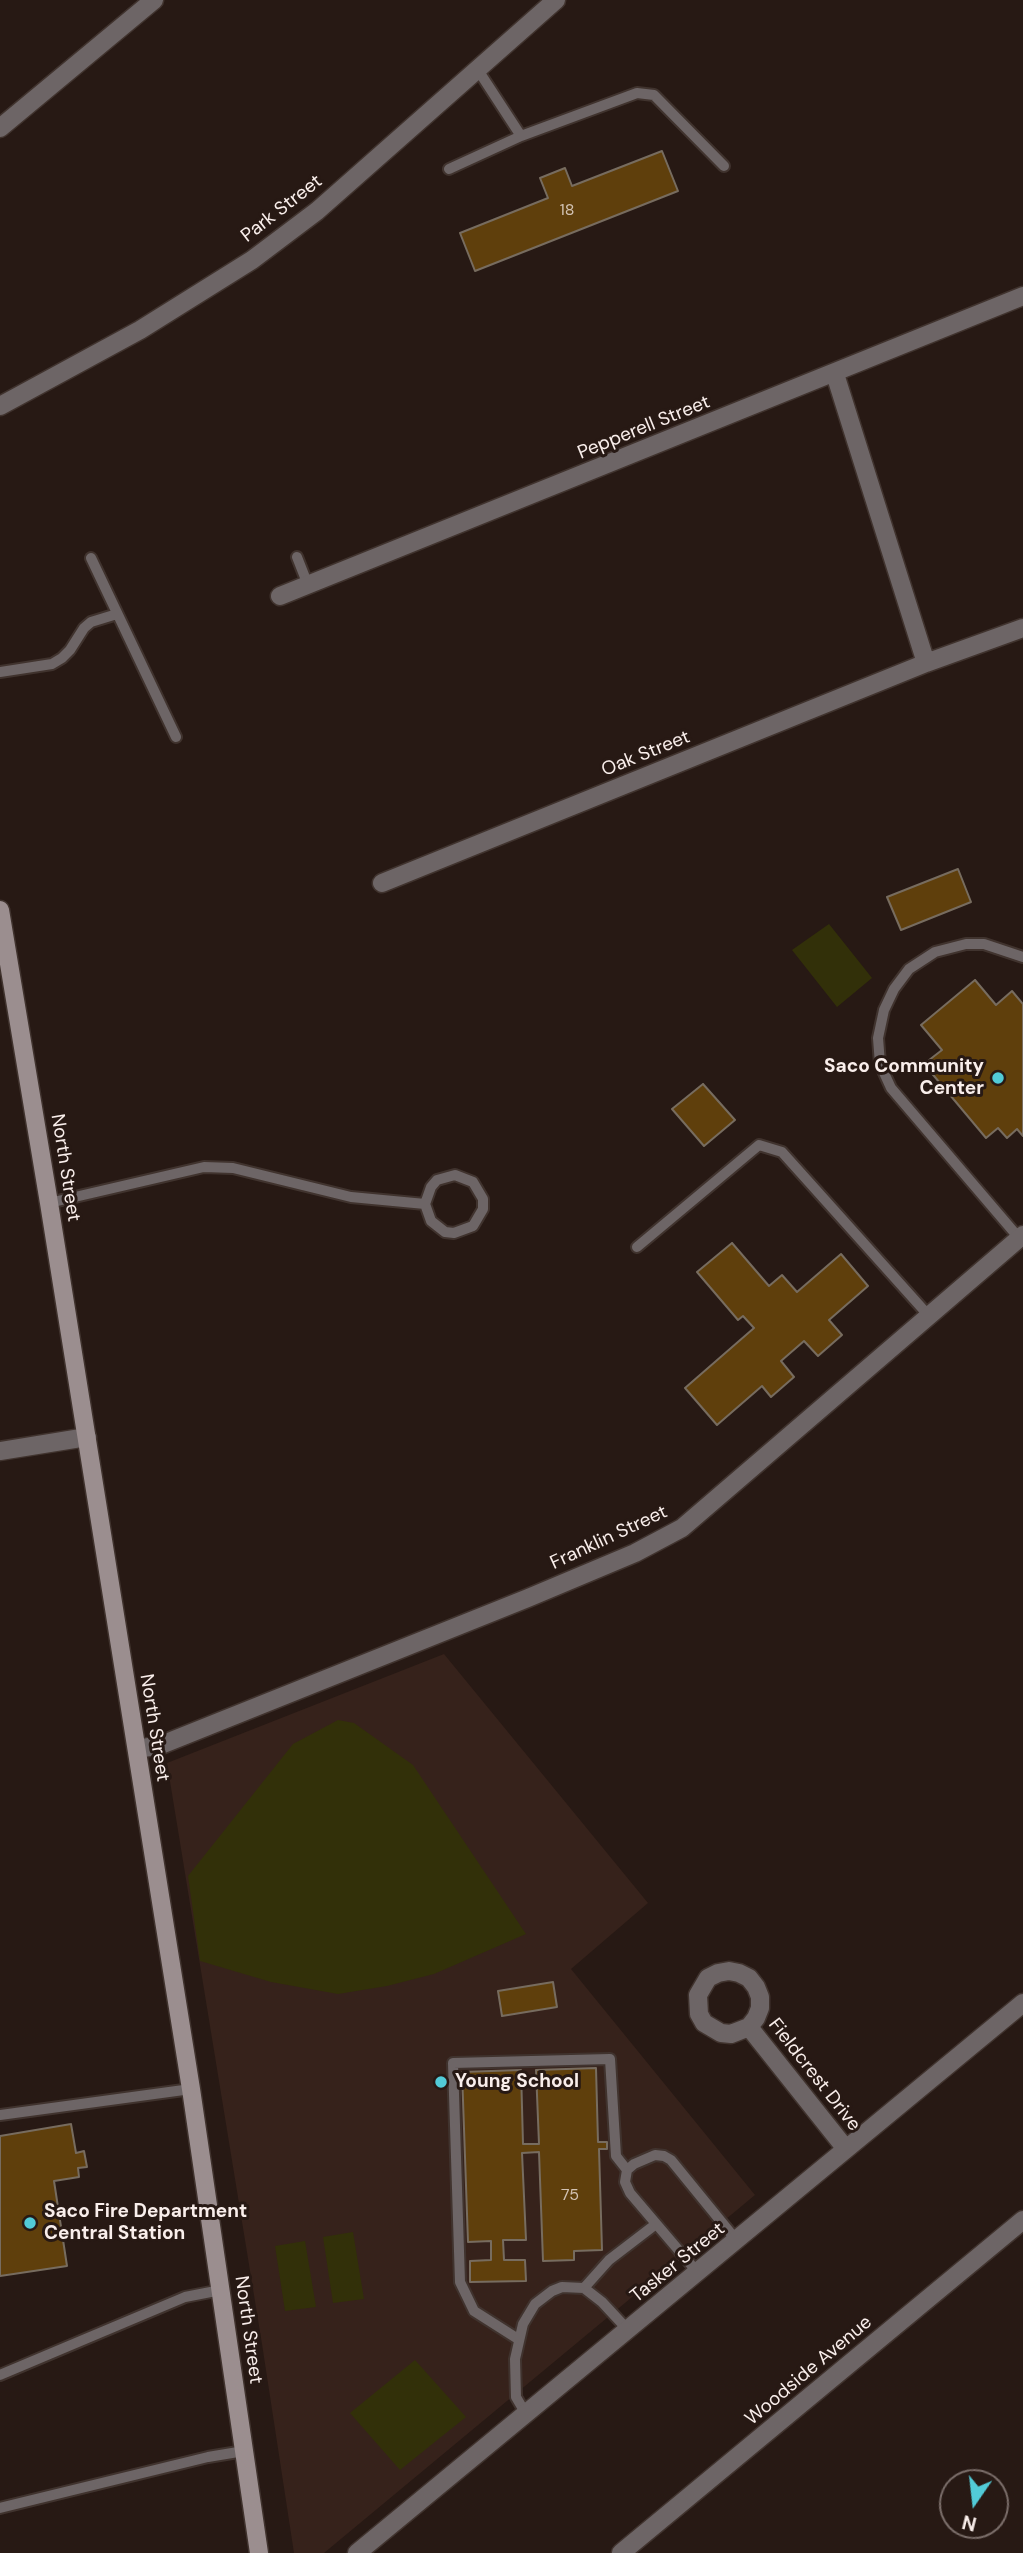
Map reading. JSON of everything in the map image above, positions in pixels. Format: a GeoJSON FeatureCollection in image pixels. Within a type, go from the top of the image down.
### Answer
{"type":"FeatureCollection","features":[{"type":"Feature","properties":{"kind":"main road","name":"North Street"},"geometry":{"type":"LineString","coordinates":[[0,910],[50,1203],[191,2089],[259,2553]]}},
{"type":"Feature","properties":{"kind":"street"},"geometry":{"type":"LineString","coordinates":[[0,128],[154,0]]}},
{"type":"Feature","properties":{"kind":"street","name":"Park Street"},"geometry":{"type":"LineString","coordinates":[[0,405],[140,330],[252,260],[317,211],[556,0]]}},
{"type":"Feature","properties":{"kind":"street","name":"Pepperell Street"},"geometry":{"type":"LineString","coordinates":[[280,596],[1023,296]]}},
{"type":"Feature","properties":{"kind":"street"},"geometry":{"type":"LineString","coordinates":[[835,374],[926,663]]}},
{"type":"Feature","properties":{"kind":"street","name":"Oak Street"},"geometry":{"type":"LineString","coordinates":[[382,883],[926,663],[1023,628]]}},
{"type":"Feature","properties":{"kind":"street","name":"Franklin Street"},"geometry":{"type":"LineString","coordinates":[[137,1749],[162,1745],[550,1589],[635,1553],[682,1528],[1021,1237]]}},
{"type":"Feature","properties":{"kind":"street"},"geometry":{"type":"LineString","coordinates":[[0,1451],[87,1437]]}},
{"type":"Feature","properties":{"kind":"street","name":"Tasker Street"},"geometry":{"type":"LineString","coordinates":[[357,2553],[1023,2003]]}},
{"type":"Feature","properties":{"kind":"street","name":"Fieldcrest Drive"},"geometry":{"type":"LineString","coordinates":[[749,2027],[846,2149]]}},
{"type":"Feature","properties":{"kind":"street","name":"Woodside Avenue"},"geometry":{"type":"LineString","coordinates":[[621,2553],[1023,2220]]}},
{"type":"Feature","properties":{"kind":"lane"},"geometry":{"type":"LineString","coordinates":[[478,70],[522,136]]}},
{"type":"Feature","properties":{"kind":"lane"},"geometry":{"type":"LineString","coordinates":[[449,169],[522,136],[637,93],[654,95],[724,166]]}},
{"type":"Feature","properties":{"kind":"lane"},"geometry":{"type":"LineString","coordinates":[[90,558],[176,737]]}},
{"type":"Feature","properties":{"kind":"lane"},"geometry":{"type":"LineString","coordinates":[[297,558],[308,585]]}},
{"type":"Feature","properties":{"kind":"lane"},"geometry":{"type":"LineString","coordinates":[[0,672],[52,664],[62,659],[91,622],[117,614]]}},
{"type":"Feature","properties":{"kind":"lane"},"geometry":{"type":"LineString","coordinates":[[1021,1237],[891,1088],[880,1064],[878,1038],[884,1010],[894,989],[909,969],[934,952],[967,944],[984,944],[1023,957]]}},
{"type":"Feature","properties":{"kind":"lane"},"geometry":{"type":"LineString","coordinates":[[637,1247],[758,1145],[782,1152],[929,1317]]}},
{"type":"Feature","properties":{"kind":"lane"},"geometry":{"type":"LineString","coordinates":[[50,1203],[204,1167],[245,1170],[351,1197],[425,1204]]}},
{"type":"Feature","properties":{"kind":"lane"},"geometry":{"type":"LineString","coordinates":[[455,1175],[473,1182],[483,1199],[483,1209],[473,1226],[454,1233],[437,1227],[431,1221],[425,1204],[431,1187],[446,1176],[455,1175]]}},
{"type":"Feature","properties":{"kind":"lane"},"geometry":{"type":"LineString","coordinates":[[518,2339],[474,2311],[460,2282],[453,2063],[610,2059],[617,2156],[627,2170]]}},
{"type":"Feature","properties":{"kind":"lane"},"geometry":{"type":"LineString","coordinates":[[0,2115],[191,2089]]}},
{"type":"Feature","properties":{"kind":"lane"},"geometry":{"type":"LineString","coordinates":[[698,2273],[630,2193],[625,2182],[627,2170],[634,2164],[654,2155],[671,2160],[737,2241]]}},
{"type":"Feature","properties":{"kind":"lane"},"geometry":{"type":"LineString","coordinates":[[584,2288],[609,2260],[656,2224]]}},
{"type":"Feature","properties":{"kind":"lane"},"geometry":{"type":"LineString","coordinates":[[526,2414],[515,2392],[518,2339],[528,2313],[544,2296],[562,2287],[584,2288],[603,2302],[628,2330]]}},
{"type":"Feature","properties":{"kind":"lane"},"geometry":{"type":"LineString","coordinates":[[0,2375],[185,2297],[221,2290]]}},
{"type":"Feature","properties":{"kind":"lane"},"geometry":{"type":"LineString","coordinates":[[0,2508],[208,2457],[244,2451]]}},
{"type":"Feature","properties":{"kind":"shaded area"},"geometry":{"type":"Polygon","coordinates":[[[829,924],[872,978],[837,1007],[792,950],[829,924]]]}},
{"type":"Feature","properties":{"kind":"shaded area","name":"Young School"},"geometry":{"type":"Polygon","coordinates":[[[444,1654],[648,1903],[571,1969],[755,2195],[324,2553],[294,2553],[167,1763],[444,1654]]]}},
{"type":"Feature","properties":{"kind":"shaded area"},"geometry":{"type":"Polygon","coordinates":[[[338,1720],[354,1723],[413,1765],[526,1934],[434,1974],[387,1986],[338,1994],[271,1982],[200,1961],[188,1876],[293,1744],[338,1720]]]}},
{"type":"Feature","properties":{"kind":"shaded area"},"geometry":{"type":"Polygon","coordinates":[[[353,2232],[364,2299],[333,2303],[323,2237],[353,2232]]]}},
{"type":"Feature","properties":{"kind":"shaded area"},"geometry":{"type":"Polygon","coordinates":[[[305,2241],[316,2307],[285,2311],[275,2246],[305,2241]]]}},
{"type":"Feature","properties":{"kind":"shaded area"},"geometry":{"type":"Polygon","coordinates":[[[415,2360],[466,2417],[400,2470],[350,2413],[415,2360]]]}},
{"type":"Feature","properties":{"kind":"building"},"geometry":{"type":"Polygon","coordinates":[[[662,151],[678,191],[475,271],[460,233],[548,198],[540,178],[565,168],[572,186],[662,151]]]}},
{"type":"Feature","properties":{"kind":"building"},"geometry":{"type":"Polygon","coordinates":[[[958,869],[971,902],[901,930],[887,897],[958,869]]]}},
{"type":"Feature","properties":{"kind":"building"},"geometry":{"type":"Polygon","coordinates":[[[975,980],[996,1005],[1012,991],[1023,1004],[1023,1136],[1017,1129],[1007,1138],[998,1128],[986,1138],[924,1064],[942,1050],[921,1025],[975,980]]]}},
{"type":"Feature","properties":{"kind":"building"},"geometry":{"type":"Polygon","coordinates":[[[703,1084],[735,1120],[704,1146],[672,1109],[703,1084]]]}},
{"type":"Feature","properties":{"kind":"building"},"geometry":{"type":"Polygon","coordinates":[[[732,1243],[769,1286],[782,1275],[797,1292],[841,1254],[868,1286],[829,1320],[842,1335],[818,1356],[804,1341],[781,1361],[794,1377],[771,1397],[762,1386],[717,1425],[685,1388],[754,1328],[743,1316],[738,1320],[697,1272],[732,1243]]]}},
{"type":"Feature","properties":{"kind":"building"},"geometry":{"type":"Polygon","coordinates":[[[553,1982],[557,2007],[502,2016],[498,1991],[553,1982]]]}},
{"type":"Feature","properties":{"kind":"building"},"geometry":{"type":"Polygon","coordinates":[[[596,2068],[598,2142],[607,2142],[607,2149],[599,2149],[602,2250],[574,2251],[574,2260],[543,2261],[539,2152],[522,2153],[526,2240],[503,2240],[504,2260],[525,2260],[526,2281],[470,2282],[470,2261],[491,2260],[491,2241],[468,2242],[462,2072],[521,2070],[523,2144],[539,2144],[536,2070],[596,2068]]]}},
{"type":"Feature","properties":{"kind":"building","name":"Saco Fire Department Central Station"},"geometry":{"type":"Polygon","coordinates":[[[71,2124],[76,2153],[84,2151],[87,2167],[78,2168],[79,2177],[54,2181],[67,2266],[0,2276],[0,2136],[71,2124]]]}},
{"type":"Feature","properties":{"kind":"place","name":"Saco Community Center"},"geometry":{"type":"Point","coordinates":[998,1078]}},
{"type":"Feature","properties":{"kind":"place","name":"Young School"},"geometry":{"type":"Point","coordinates":[441,2082]}},
{"type":"Feature","properties":{"kind":"place","name":"Saco Fire Department Central Station"},"geometry":{"type":"Point","coordinates":[30,2223]}}]}
